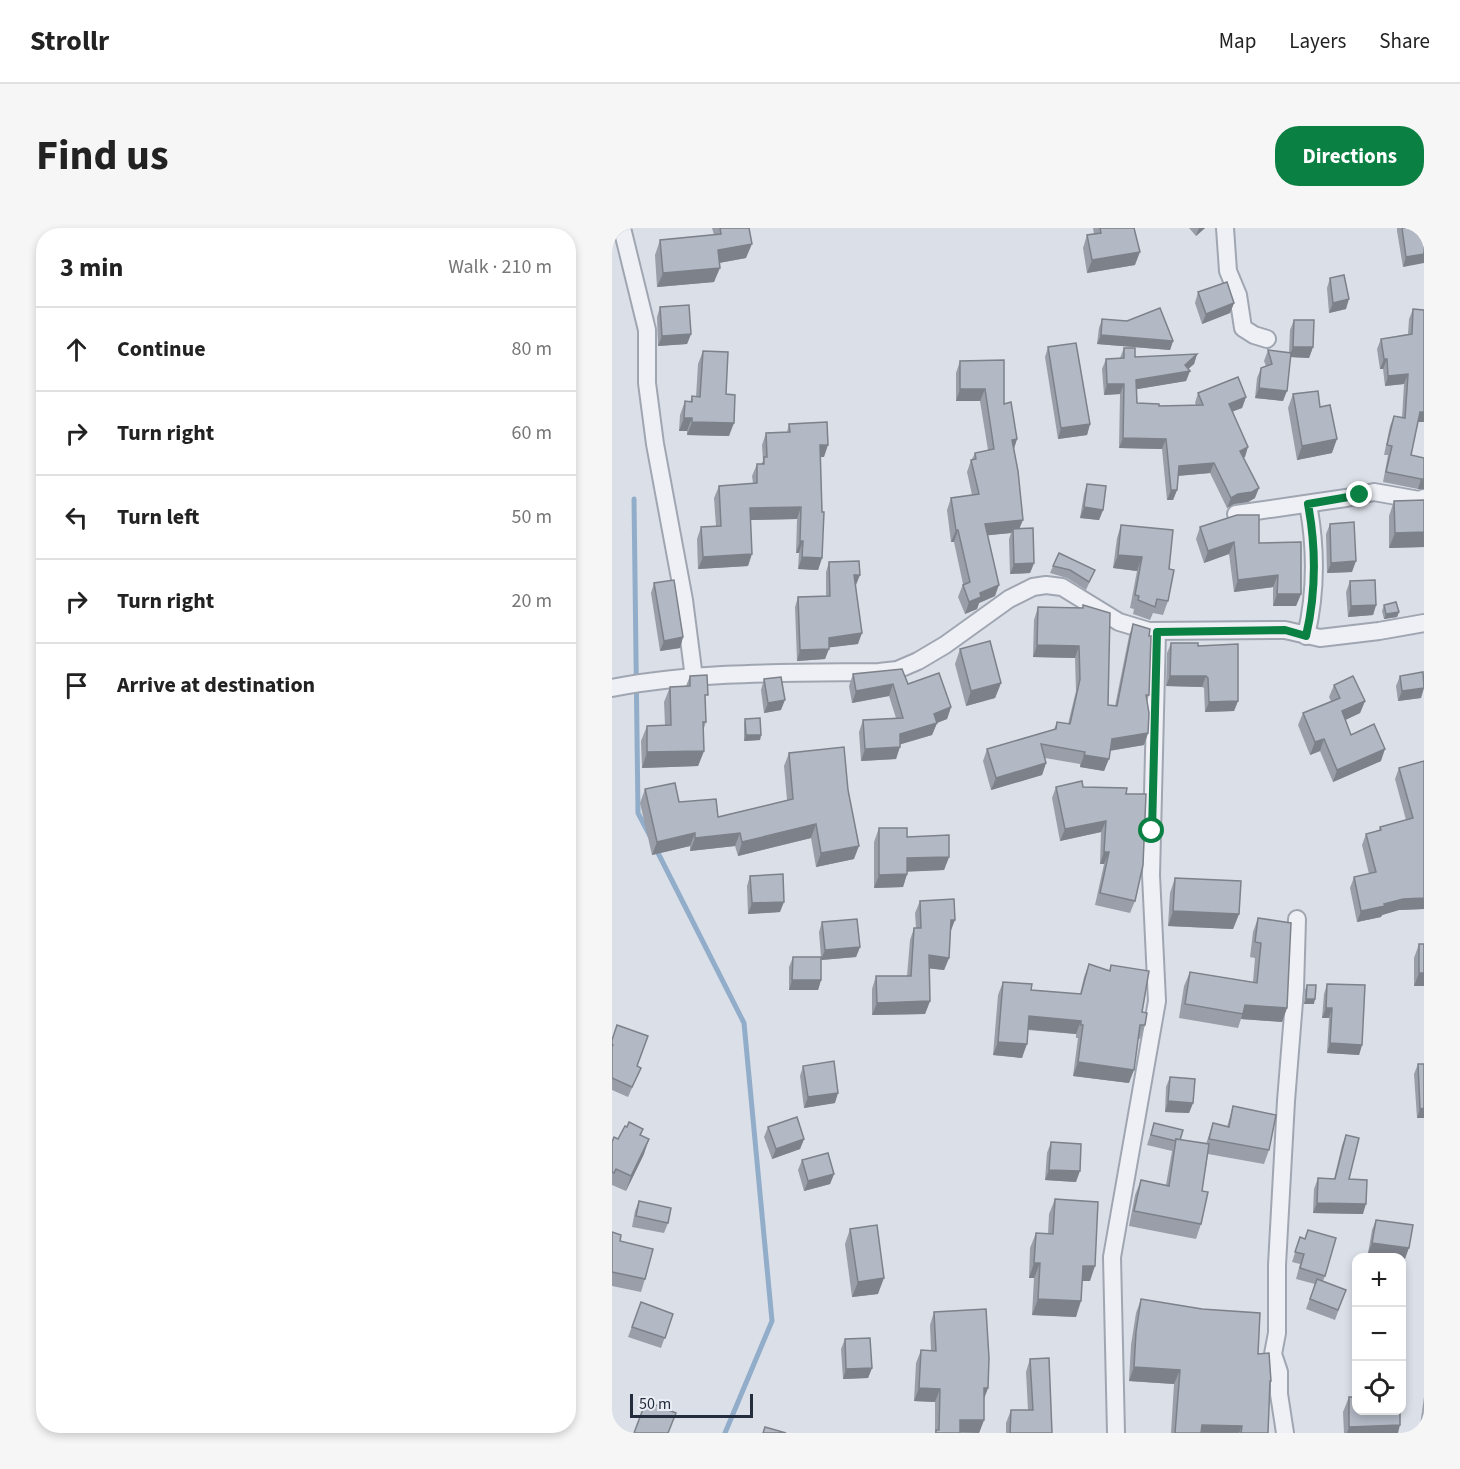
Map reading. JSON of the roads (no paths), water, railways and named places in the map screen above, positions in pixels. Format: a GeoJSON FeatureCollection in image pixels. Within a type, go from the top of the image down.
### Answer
{"type":"FeatureCollection","features":[{"type":"Feature","properties":{"kind":"street"},"geometry":{"type":"LineString","coordinates":[[622,228],[647,330],[647,383],[655,444],[684,600],[694,678]]}},
{"type":"Feature","properties":{"kind":"street"},"geometry":{"type":"LineString","coordinates":[[1225,228],[1227,264],[1238,295],[1243,328],[1267,339]]}},
{"type":"Feature","properties":{"kind":"street"},"geometry":{"type":"LineString","coordinates":[[1236,514],[1374,492],[1419,500],[1424,498]]}},
{"type":"Feature","properties":{"kind":"street"},"geometry":{"type":"LineString","coordinates":[[1306,636],[1311,612],[1315,543],[1308,504]]}},
{"type":"Feature","properties":{"kind":"street"},"geometry":{"type":"LineString","coordinates":[[612,688],[694,678],[897,670],[945,645],[1009,599],[1033,587],[1046,585],[1062,587],[1119,622],[1157,632],[1285,630],[1306,636],[1332,637],[1424,623]]}},
{"type":"Feature","properties":{"kind":"street"},"geometry":{"type":"LineString","coordinates":[[1116,1433],[1112,1257],[1157,1001],[1151,875],[1157,632]]}},
{"type":"Feature","properties":{"kind":"street"},"geometry":{"type":"LineString","coordinates":[[1285,1433],[1279,1394],[1279,1372],[1273,1354],[1277,1333],[1277,1265],[1295,989],[1297,919]]}},
{"type":"Feature","properties":{"kind":"waterway"},"geometry":{"type":"LineString","coordinates":[[634,499],[638,813],[650,836]]}},
{"type":"Feature","properties":{"kind":"waterway"},"geometry":{"type":"LineString","coordinates":[[655,847],[744,1023],[772,1321],[725,1433]]}}]}
